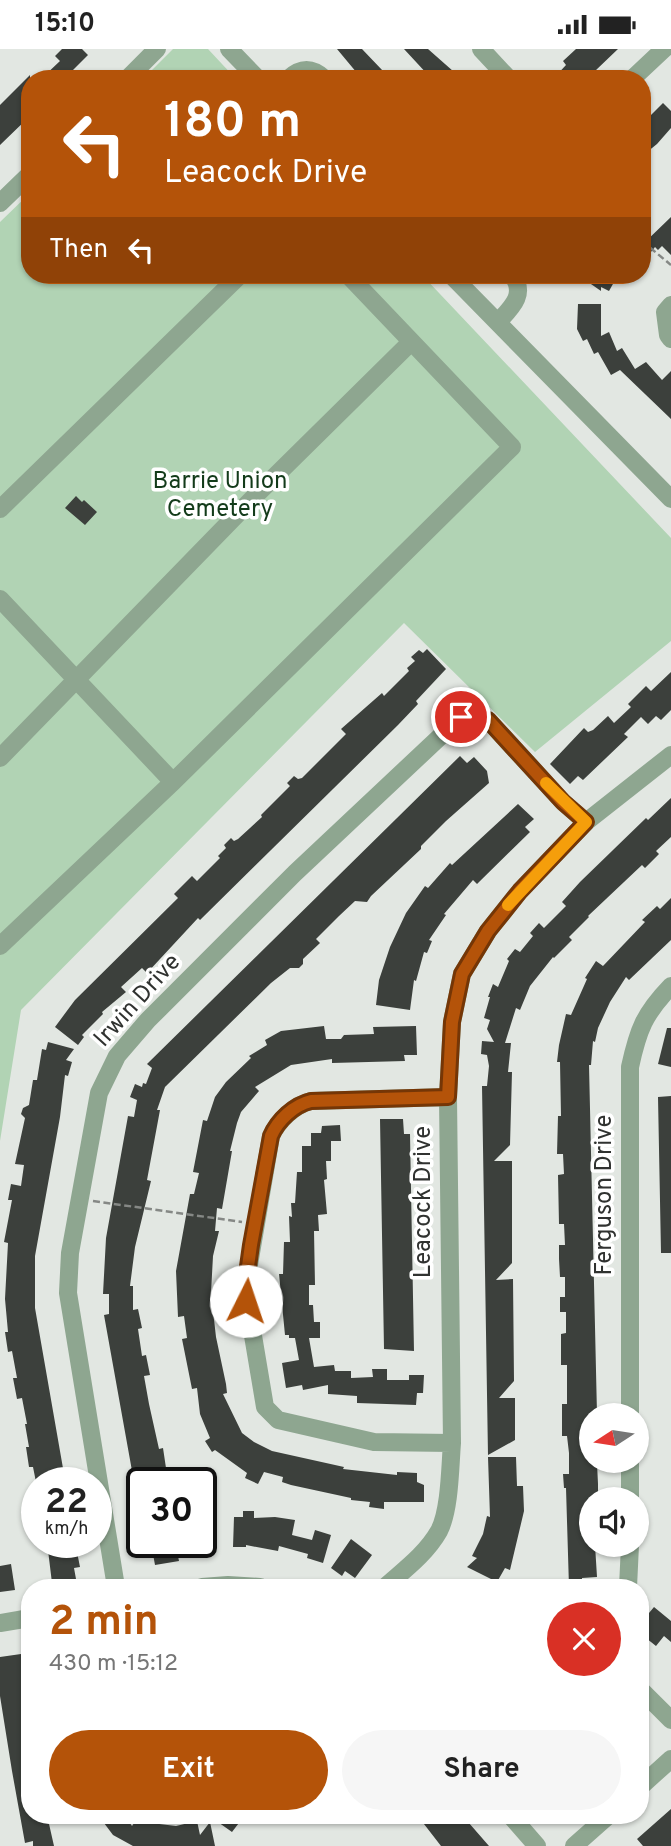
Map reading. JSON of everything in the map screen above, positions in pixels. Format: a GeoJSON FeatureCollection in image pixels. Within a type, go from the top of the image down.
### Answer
{"type":"FeatureCollection","features":[{"type":"Feature","properties":{"kind":"street"},"geometry":{"type":"LineString","coordinates":[[136,70],[157,49]]}},
{"type":"Feature","properties":{"kind":"street"},"geometry":{"type":"LineString","coordinates":[[229,49],[249,70]]}},
{"type":"Feature","properties":{"kind":"street"},"geometry":{"type":"LineString","coordinates":[[481,49],[501,70]]}},
{"type":"Feature","properties":{"kind":"street"},"geometry":{"type":"LineString","coordinates":[[642,70],[664,49]]}},
{"type":"Feature","properties":{"kind":"street"},"geometry":{"type":"LineString","coordinates":[[0,203],[21,183]]}},
{"type":"Feature","properties":{"kind":"street"},"geometry":{"type":"LineString","coordinates":[[0,509],[231,284]]}},
{"type":"Feature","properties":{"kind":"street"},"geometry":{"type":"LineString","coordinates":[[0,946],[173,782],[512,447],[356,284]]}},
{"type":"Feature","properties":{"kind":"street"},"geometry":{"type":"LineString","coordinates":[[460,284],[671,499]]}},
{"type":"Feature","properties":{"kind":"street"},"geometry":{"type":"LineString","coordinates":[[498,322],[517,299],[517,284]]}},
{"type":"Feature","properties":{"kind":"street"},"geometry":{"type":"LineString","coordinates":[[671,305],[665,312],[671,339]]}},
{"type":"Feature","properties":{"kind":"street"},"geometry":{"type":"LineString","coordinates":[[0,758],[254,497],[411,342]]}},
{"type":"Feature","properties":{"kind":"street"},"geometry":{"type":"LineString","coordinates":[[0,599],[173,782]]}},
{"type":"Feature","properties":{"kind":"street","name":"Irwin Drive"},"geometry":{"type":"LineString","coordinates":[[115,1579],[68,1293],[70,1253],[99,1093],[117,1056],[148,1020],[295,873],[461,717],[488,720],[563,802],[586,822]]}},
{"type":"Feature","properties":{"kind":"street","name":"Leacock Drive"},"geometry":{"type":"LineString","coordinates":[[394,1579],[419,1557],[440,1529],[448,1492],[452,1443],[448,1097],[452,1022],[462,974],[488,931],[520,891],[586,822],[671,755]]}},
{"type":"Feature","properties":{"kind":"street","name":"Ferguson Drive"},"geometry":{"type":"LineString","coordinates":[[630,1403],[630,1067],[639,1029],[660,997],[671,986]]}},
{"type":"Feature","properties":{"kind":"street"},"geometry":{"type":"LineString","coordinates":[[448,1097],[311,1101],[300,1104],[275,1127],[254,1224],[245,1288],[265,1408],[278,1420],[374,1442],[452,1443]]}},
{"type":"Feature","properties":{"kind":"street"},"geometry":{"type":"LineString","coordinates":[[628,1579],[629,1557]]}},
{"type":"Feature","properties":{"kind":"street"},"geometry":{"type":"LineString","coordinates":[[0,1623],[21,1620]]}},
{"type":"Feature","properties":{"kind":"street"},"geometry":{"type":"LineString","coordinates":[[649,1698],[671,1720]]}},
{"type":"Feature","properties":{"kind":"street"},"geometry":{"type":"LineString","coordinates":[[649,1779],[671,1759]]}},
{"type":"Feature","properties":{"kind":"street"},"geometry":{"type":"LineString","coordinates":[[518,1824],[537,1846]]}},
{"type":"Feature","properties":{"kind":"street"},"geometry":{"type":"LineString","coordinates":[[574,1846],[599,1824]]}},
{"type":"Feature","properties":{"kind":"path"},"geometry":{"type":"LineString","coordinates":[[651,248],[671,265]]}},
{"type":"Feature","properties":{"kind":"path"},"geometry":{"type":"LineString","coordinates":[[79,1199],[254,1224]]}},
{"type":"Feature","properties":{"kind":"green space"},"geometry":{"type":"Polygon","coordinates":[[[173,49],[208,49],[228,70],[152,70],[173,49]]]}},
{"type":"Feature","properties":{"kind":"green space","name":"Barrie Union Cemetery"},"geometry":{"type":"Polygon","coordinates":[[[21,202],[21,284],[431,284],[671,538],[671,641],[535,752],[404,623],[21,1010],[0,1141],[0,222],[21,202]]]}},
{"type":"Feature","properties":{"kind":"building"},"geometry":{"type":"Polygon","coordinates":[[[62,49],[82,49],[88,55],[73,70],[50,70],[60,61],[55,56],[62,49]]]}},
{"type":"Feature","properties":{"kind":"building"},"geometry":{"type":"Polygon","coordinates":[[[337,49],[362,49],[382,70],[354,70],[337,49]]]}},
{"type":"Feature","properties":{"kind":"building"},"geometry":{"type":"Polygon","coordinates":[[[404,49],[428,49],[452,70],[423,70],[404,49]]]}},
{"type":"Feature","properties":{"kind":"building"},"geometry":{"type":"Polygon","coordinates":[[[576,49],[618,49],[596,70],[561,70],[566,65],[563,61],[576,49]]]}},
{"type":"Feature","properties":{"kind":"building"},"geometry":{"type":"Polygon","coordinates":[[[21,84],[21,125],[0,145],[0,105],[21,84]]]}},
{"type":"Feature","properties":{"kind":"building"},"geometry":{"type":"Polygon","coordinates":[[[663,103],[671,111],[671,128],[651,149],[651,115],[663,103]]]}},
{"type":"Feature","properties":{"kind":"building"},"geometry":{"type":"Polygon","coordinates":[[[671,217],[671,255],[662,246],[658,250],[655,247],[651,252],[651,236],[671,217]]]}},
{"type":"Feature","properties":{"kind":"building"},"geometry":{"type":"Polygon","coordinates":[[[591,284],[613,284],[609,291],[601,287],[601,291],[591,284]]]}},
{"type":"Feature","properties":{"kind":"building"},"geometry":{"type":"Polygon","coordinates":[[[578,304],[601,304],[601,336],[609,332],[617,351],[622,348],[635,369],[646,362],[662,380],[671,371],[671,419],[620,370],[611,375],[598,352],[594,354],[587,339],[583,341],[577,329],[578,304]]]}},
{"type":"Feature","properties":{"kind":"building"},"geometry":{"type":"Polygon","coordinates":[[[76,496],[97,512],[85,525],[65,508],[76,496]]]}},
{"type":"Feature","properties":{"kind":"building"},"geometry":{"type":"Polygon","coordinates":[[[427,649],[446,669],[398,725],[200,920],[198,918],[147,973],[142,968],[121,987],[126,992],[102,1012],[82,1035],[84,1037],[78,1045],[55,1027],[75,1000],[178,898],[174,894],[192,876],[197,881],[220,858],[218,856],[226,848],[224,845],[231,838],[234,841],[238,839],[262,817],[290,786],[287,783],[294,776],[302,778],[346,734],[341,729],[382,693],[384,696],[409,671],[407,668],[415,661],[411,657],[419,650],[423,653],[427,649]]]}},
{"type":"Feature","properties":{"kind":"building"},"geometry":{"type":"Polygon","coordinates":[[[671,672],[671,710],[661,720],[656,716],[648,724],[641,717],[624,734],[628,737],[583,780],[578,776],[570,784],[550,764],[584,728],[588,732],[593,730],[608,716],[614,723],[631,707],[628,704],[646,686],[651,691],[671,672]]]}},
{"type":"Feature","properties":{"kind":"building"},"geometry":{"type":"Polygon","coordinates":[[[460,756],[467,763],[474,757],[487,771],[489,783],[446,821],[367,902],[355,901],[339,916],[316,939],[320,943],[303,959],[299,968],[290,968],[271,983],[165,1087],[157,1110],[160,1110],[147,1180],[151,1181],[135,1247],[130,1286],[133,1286],[133,1310],[138,1309],[142,1328],[138,1329],[142,1356],[146,1355],[150,1375],[144,1376],[149,1404],[159,1449],[163,1448],[166,1467],[131,1467],[104,1315],[109,1314],[109,1294],[103,1294],[106,1238],[128,1116],[134,1117],[137,1100],[130,1097],[135,1084],[142,1087],[143,1083],[146,1084],[152,1068],[147,1064],[460,756]]]}},
{"type":"Feature","properties":{"kind":"building"},"geometry":{"type":"Polygon","coordinates":[[[671,798],[671,837],[656,851],[659,854],[645,868],[642,865],[569,937],[572,940],[553,957],[530,986],[520,1010],[516,1008],[505,1043],[511,1043],[508,1072],[512,1072],[510,1145],[494,1161],[512,1161],[512,1263],[496,1280],[513,1279],[514,1381],[499,1398],[515,1398],[515,1440],[488,1455],[482,1086],[487,1086],[489,1066],[487,1055],[481,1054],[482,1041],[494,1042],[487,1029],[490,1020],[484,1018],[488,997],[493,984],[498,987],[509,961],[507,959],[515,949],[520,952],[533,936],[530,933],[539,923],[544,928],[566,906],[562,902],[580,882],[646,818],[648,820],[671,798]]]}},
{"type":"Feature","properties":{"kind":"building"},"geometry":{"type":"Polygon","coordinates":[[[518,804],[534,819],[525,827],[530,832],[477,884],[473,880],[444,914],[446,915],[429,940],[432,941],[427,953],[424,952],[416,981],[414,980],[410,1010],[376,1005],[379,980],[390,947],[406,913],[425,886],[428,888],[450,863],[452,865],[518,804]]]}},
{"type":"Feature","properties":{"kind":"building"},"geometry":{"type":"Polygon","coordinates":[[[671,898],[671,940],[629,980],[626,977],[598,1028],[589,1065],[597,1403],[579,1403],[579,1473],[597,1473],[598,1487],[579,1487],[579,1557],[596,1557],[597,1577],[569,1579],[566,1488],[563,1474],[569,1474],[569,1453],[567,1436],[562,1436],[562,1404],[567,1404],[567,1365],[561,1365],[561,1334],[566,1333],[566,1312],[560,1312],[560,1297],[565,1297],[565,1277],[560,1277],[559,1245],[565,1245],[564,1224],[559,1224],[558,1175],[564,1174],[563,1154],[557,1154],[558,1116],[561,1116],[560,1062],[557,1062],[559,1045],[566,1014],[571,1015],[587,979],[585,978],[596,961],[603,966],[657,906],[660,909],[671,898]]]}},
{"type":"Feature","properties":{"kind":"building"},"geometry":{"type":"Polygon","coordinates":[[[324,1026],[326,1039],[341,1039],[344,1035],[374,1034],[373,1027],[416,1026],[417,1055],[404,1055],[405,1061],[332,1063],[332,1059],[291,1065],[255,1087],[259,1091],[241,1112],[237,1123],[222,1209],[217,1208],[215,1231],[219,1231],[213,1256],[211,1293],[216,1337],[226,1384],[227,1393],[223,1394],[242,1433],[272,1451],[344,1467],[343,1469],[397,1475],[397,1472],[417,1473],[417,1482],[424,1485],[424,1502],[384,1502],[384,1509],[369,1507],[370,1502],[291,1485],[282,1482],[283,1477],[264,1472],[258,1484],[245,1478],[247,1473],[215,1450],[212,1452],[205,1441],[210,1438],[200,1414],[197,1388],[192,1389],[182,1339],[187,1338],[184,1316],[178,1317],[176,1271],[190,1194],[194,1194],[199,1173],[193,1172],[203,1120],[207,1121],[215,1097],[226,1082],[251,1058],[249,1056],[267,1045],[265,1040],[281,1031],[324,1026]]]}},
{"type":"Feature","properties":{"kind":"building"},"geometry":{"type":"Polygon","coordinates":[[[667,1028],[671,1028],[671,1067],[658,1064],[667,1028]]]}},
{"type":"Feature","properties":{"kind":"building"},"geometry":{"type":"Polygon","coordinates":[[[48,1042],[74,1049],[66,1060],[72,1062],[68,1076],[65,1075],[35,1256],[35,1308],[63,1467],[29,1467],[27,1424],[22,1398],[17,1399],[13,1378],[17,1378],[12,1351],[8,1352],[5,1332],[8,1332],[5,1299],[8,1243],[4,1242],[12,1200],[8,1200],[11,1184],[21,1186],[24,1165],[15,1164],[25,1118],[21,1114],[23,1108],[29,1105],[33,1080],[37,1080],[42,1049],[46,1050],[48,1042]]]}},
{"type":"Feature","properties":{"kind":"building"},"geometry":{"type":"Polygon","coordinates":[[[671,1096],[671,1253],[661,1253],[658,1097],[671,1096]]]}},
{"type":"Feature","properties":{"kind":"building"},"geometry":{"type":"Polygon","coordinates":[[[380,1119],[403,1119],[404,1134],[410,1134],[414,1351],[384,1349],[380,1119]]]}},
{"type":"Feature","properties":{"kind":"building"},"geometry":{"type":"Polygon","coordinates":[[[340,1125],[341,1141],[331,1141],[331,1161],[326,1161],[327,1179],[324,1180],[327,1214],[318,1215],[319,1231],[314,1231],[315,1285],[309,1285],[309,1305],[313,1305],[314,1322],[320,1322],[320,1338],[309,1338],[314,1367],[334,1365],[335,1371],[351,1371],[351,1378],[373,1377],[372,1369],[387,1369],[387,1380],[409,1380],[409,1375],[424,1375],[423,1393],[417,1393],[416,1405],[357,1403],[357,1396],[328,1394],[328,1385],[303,1390],[302,1385],[286,1388],[282,1363],[299,1360],[295,1338],[285,1335],[279,1274],[283,1274],[284,1242],[290,1242],[289,1216],[292,1217],[291,1203],[295,1203],[297,1172],[302,1172],[302,1146],[311,1146],[311,1133],[321,1133],[322,1126],[340,1125]]]}},
{"type":"Feature","properties":{"kind":"building"},"geometry":{"type":"Polygon","coordinates":[[[488,1457],[516,1457],[517,1486],[523,1486],[524,1511],[510,1570],[505,1568],[499,1579],[491,1579],[467,1567],[477,1558],[472,1556],[483,1534],[487,1516],[490,1517],[488,1457]]]}},
{"type":"Feature","properties":{"kind":"building"},"geometry":{"type":"Polygon","coordinates":[[[243,1511],[254,1511],[254,1518],[295,1520],[292,1535],[312,1540],[315,1530],[331,1535],[323,1563],[307,1558],[308,1554],[279,1546],[278,1551],[246,1545],[233,1547],[234,1517],[243,1517],[243,1511]]]}},
{"type":"Feature","properties":{"kind":"building"},"geometry":{"type":"Polygon","coordinates":[[[351,1539],[372,1555],[355,1578],[345,1571],[342,1576],[331,1568],[351,1539]]]}},
{"type":"Feature","properties":{"kind":"building"},"geometry":{"type":"Polygon","coordinates":[[[49,1558],[78,1558],[80,1567],[74,1568],[76,1579],[52,1579],[49,1558]]]}},
{"type":"Feature","properties":{"kind":"building"},"geometry":{"type":"Polygon","coordinates":[[[154,1558],[178,1558],[179,1561],[155,1565],[154,1558]]]}},
{"type":"Feature","properties":{"kind":"building"},"geometry":{"type":"Polygon","coordinates":[[[11,1564],[15,1590],[0,1592],[0,1566],[11,1564]]]}},
{"type":"Feature","properties":{"kind":"building"},"geometry":{"type":"Polygon","coordinates":[[[654,1607],[671,1621],[671,1642],[664,1636],[656,1646],[649,1640],[649,1613],[654,1607]]]}},
{"type":"Feature","properties":{"kind":"building"},"geometry":{"type":"Polygon","coordinates":[[[21,1654],[21,1821],[0,1696],[0,1657],[21,1654]]]}},
{"type":"Feature","properties":{"kind":"building"},"geometry":{"type":"Polygon","coordinates":[[[671,1809],[671,1846],[643,1846],[637,1839],[671,1809]]]}},
{"type":"Feature","properties":{"kind":"building"},"geometry":{"type":"Polygon","coordinates":[[[22,1824],[49,1824],[54,1846],[33,1846],[33,1841],[25,1843],[22,1824]]]}},
{"type":"Feature","properties":{"kind":"building"},"geometry":{"type":"Polygon","coordinates":[[[105,1824],[198,1824],[200,1835],[210,1824],[215,1846],[133,1846],[113,1835],[105,1824]]]}},
{"type":"Feature","properties":{"kind":"building"},"geometry":{"type":"Polygon","coordinates":[[[221,1824],[238,1824],[232,1832],[221,1824]]]}},
{"type":"Feature","properties":{"kind":"building"},"geometry":{"type":"Polygon","coordinates":[[[424,1824],[470,1824],[489,1846],[441,1846],[424,1824]]]}},
{"type":"Feature","properties":{"kind":"slow traffic"},"geometry":{"type":"LineString","coordinates":[[508,905],[586,822],[546,783]]}},
{"type":"Feature","properties":{"kind":"route"},"geometry":{"type":"LineString","coordinates":[[246,1301],[245,1288],[254,1224],[275,1127],[300,1104],[311,1101],[448,1097],[452,1022],[462,974],[488,931],[520,891],[586,822],[563,802],[488,720],[461,717]]}}]}
